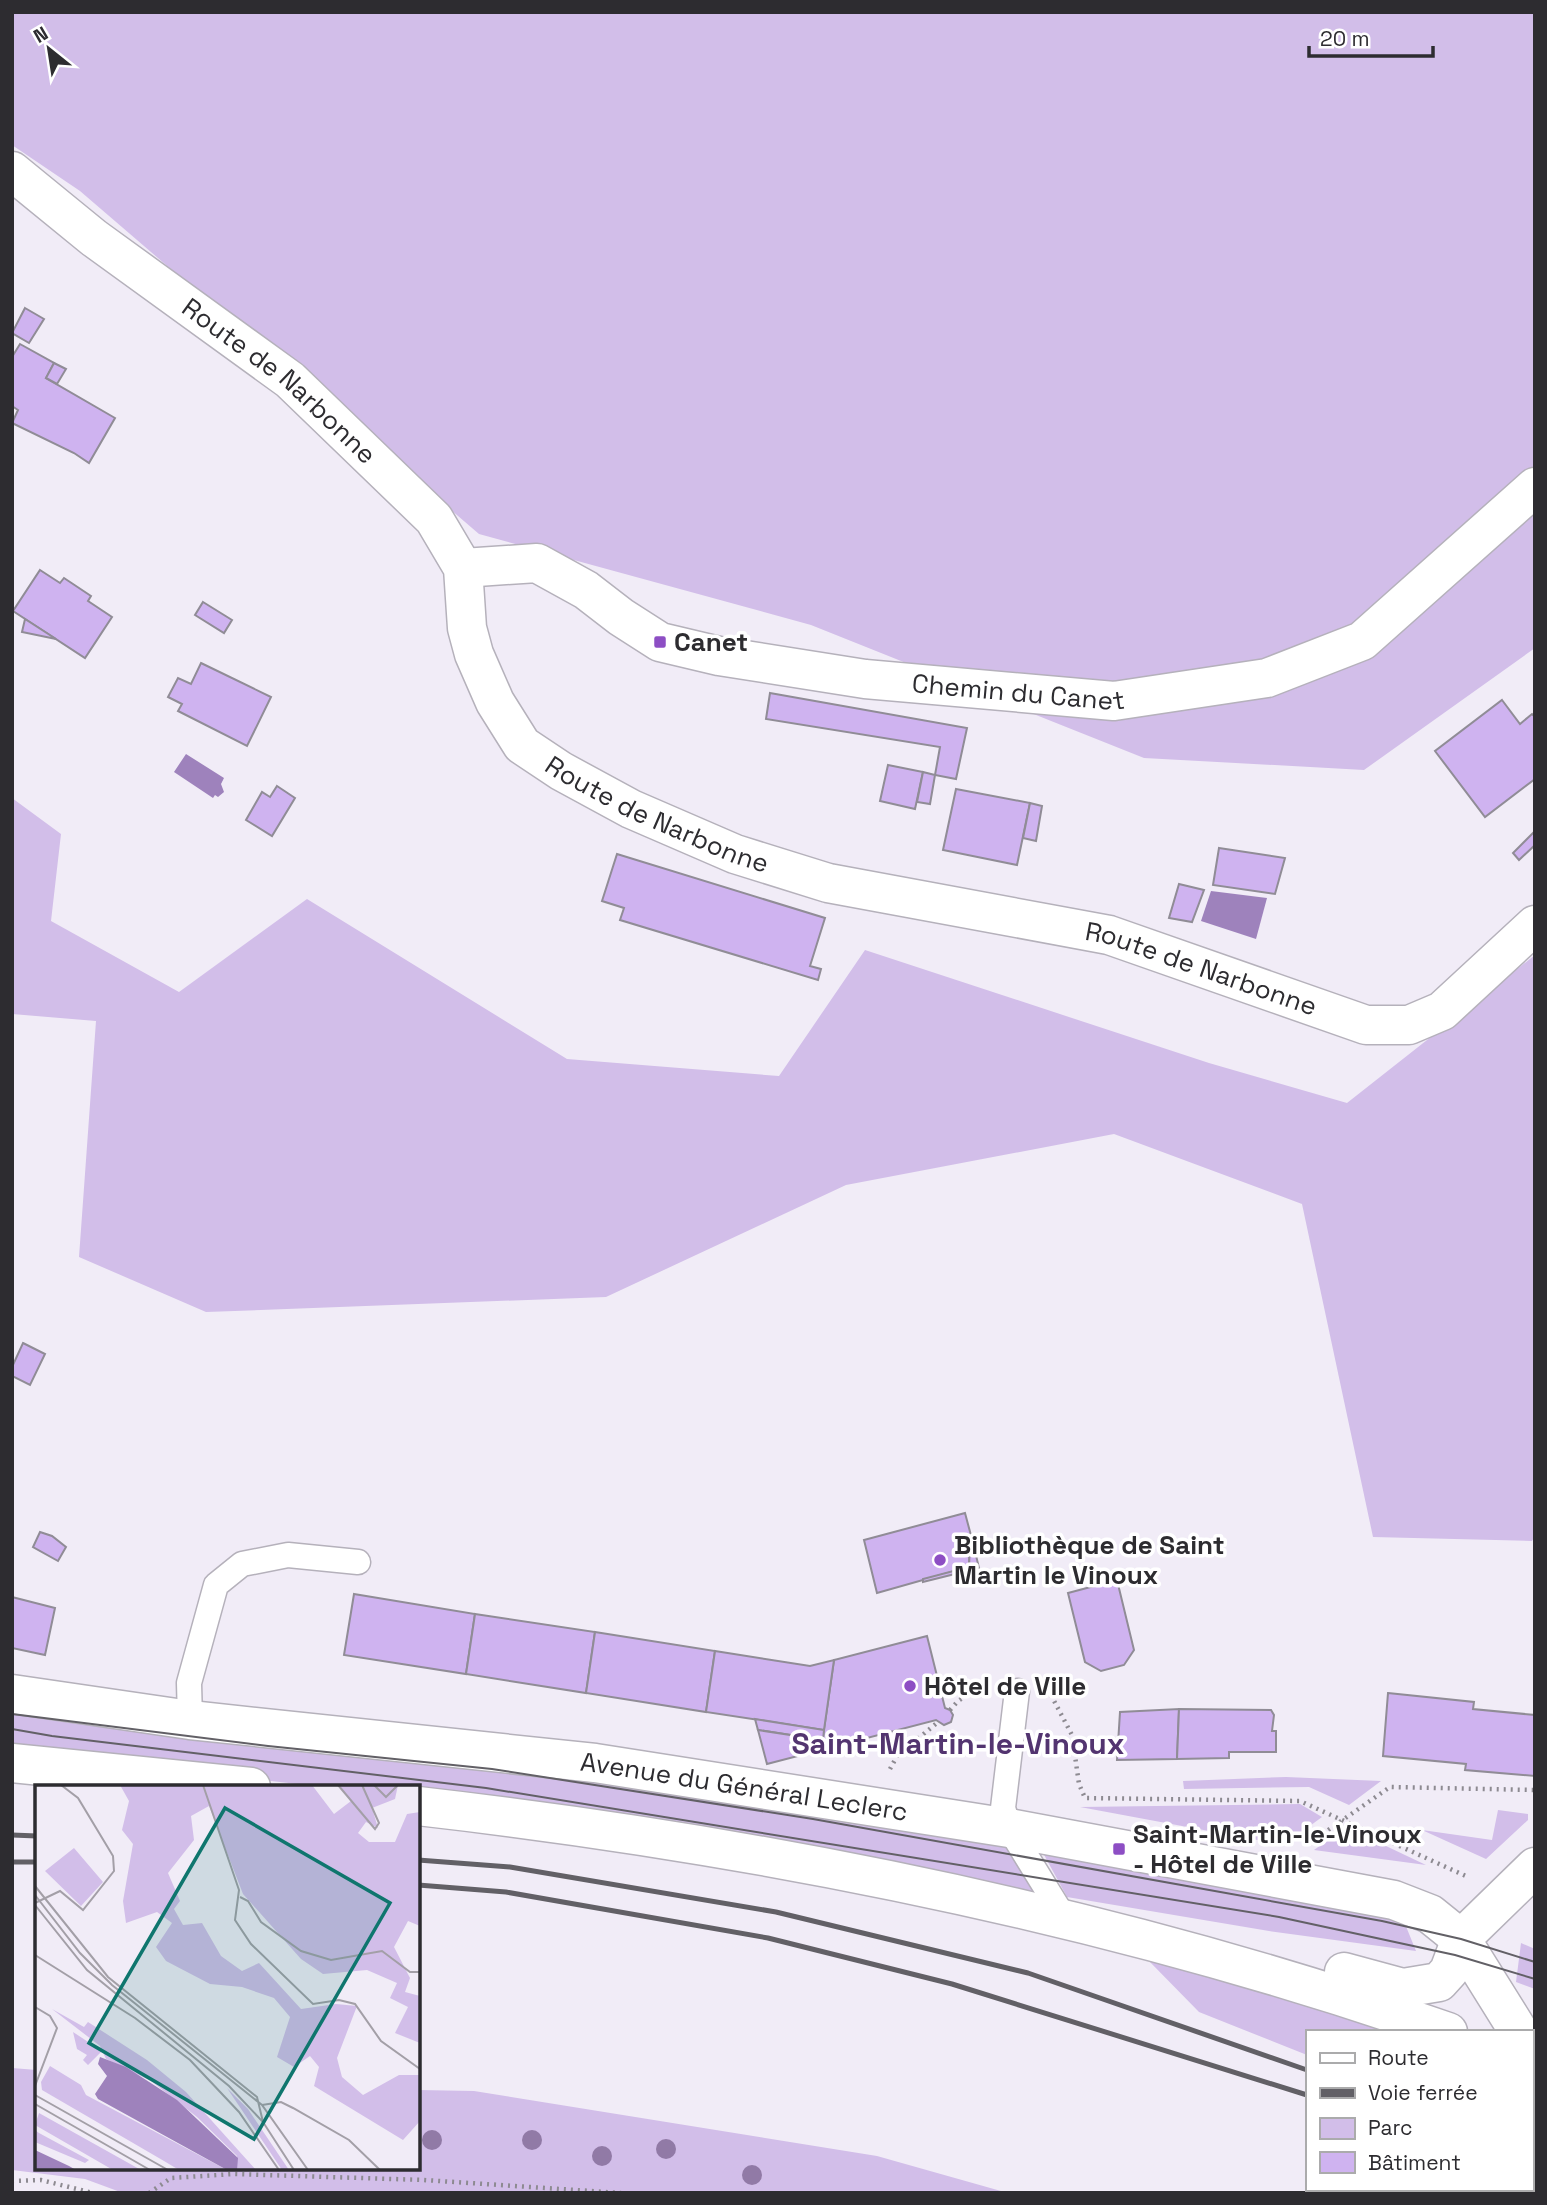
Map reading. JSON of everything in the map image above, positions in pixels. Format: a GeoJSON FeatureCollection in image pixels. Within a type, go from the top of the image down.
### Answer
{"type":"FeatureCollection","features":[{"type":"Feature","properties":{"kind":"main road","name":"Route de Narbonne"},"geometry":{"type":"LineString","coordinates":[[12,171],[94,238],[290,380],[434,520],[463,568],[467,628],[474,654],[495,702],[522,745],[561,771],[631,808],[735,854],[828,883],[1109,935],[1366,1025],[1409,1025],[1442,1010],[1535,925]]}},
{"type":"Feature","properties":{"kind":"main road","name":"Chemin du Canet"},"geometry":{"type":"LineString","coordinates":[[463,568],[537,563],[586,590],[660,642],[719,656],[865,679],[1114,701],[1267,678],[1362,641],[1535,487]]}},
{"type":"Feature","properties":{"kind":"main road","name":"Avenue du Général Leclerc"},"geometry":{"type":"LineString","coordinates":[[12,1694],[190,1720],[595,1763],[1009,1828],[1394,1900],[1430,1914],[1455,1955],[1517,2030]]}},
{"type":"Feature","properties":{"kind":"main road"},"geometry":{"type":"LineString","coordinates":[[12,1763],[231,1785]]}},
{"type":"Feature","properties":{"kind":"main road"},"geometry":{"type":"LineString","coordinates":[[420,1806],[529,1819],[793,1860],[1065,1919],[1220,1959],[1442,2030]]}},
{"type":"Feature","properties":{"kind":"main road"},"geometry":{"type":"LineString","coordinates":[[1220,1959],[1277,1955],[1403,1988],[1439,1982],[1455,1955],[1506,1894],[1535,1867]]}},
{"type":"Feature","properties":{"kind":"main road"},"geometry":{"type":"LineString","coordinates":[[1455,1955],[1456,2007],[1467,2030]]}},
{"type":"Feature","properties":{"kind":"lane"},"geometry":{"type":"LineString","coordinates":[[190,1720],[189,1683],[216,1585],[242,1564],[288,1555],[358,1562]]}},
{"type":"Feature","properties":{"kind":"lane"},"geometry":{"type":"LineString","coordinates":[[1017,1691],[1003,1808],[1009,1828],[1065,1919]]}},
{"type":"Feature","properties":{"kind":"path"},"geometry":{"type":"LineString","coordinates":[[950,1710],[958,1701],[993,1679]]}},
{"type":"Feature","properties":{"kind":"path"},"geometry":{"type":"LineString","coordinates":[[1049,1692],[1072,1735],[1079,1784],[1085,1798],[1300,1801],[1506,1894]]}},
{"type":"Feature","properties":{"kind":"path"},"geometry":{"type":"LineString","coordinates":[[888,1773],[897,1756],[938,1723]]}},
{"type":"Feature","properties":{"kind":"path"},"geometry":{"type":"LineString","coordinates":[[1300,1849],[1390,1787],[1535,1790]]}},
{"type":"Feature","properties":{"kind":"path"},"geometry":{"type":"LineString","coordinates":[[149,2193],[171,2178],[234,2174],[411,2179],[621,2193]]}},
{"type":"Feature","properties":{"kind":"path"},"geometry":{"type":"LineString","coordinates":[[12,2181],[41,2180],[93,2193]]}},
{"type":"Feature","properties":{"kind":"green space"},"geometry":{"type":"Polygon","coordinates":[[[12,12],[1535,12],[1535,648],[1364,770],[1144,758],[811,625],[479,534],[80,191],[12,145],[12,12]]]}},
{"type":"Feature","properties":{"kind":"green space"},"geometry":{"type":"Polygon","coordinates":[[[12,798],[61,834],[51,921],[179,992],[307,899],[567,1059],[779,1076],[865,950],[1209,1063],[1347,1103],[1535,955],[1535,1536],[1532,1541],[1373,1537],[1302,1204],[1114,1134],[846,1185],[606,1297],[206,1312],[79,1257],[96,1021],[12,1014],[12,798]]]}},
{"type":"Feature","properties":{"kind":"green space"},"geometry":{"type":"Polygon","coordinates":[[[12,1704],[420,1748],[1004,1844],[1033,1891],[1016,1891],[420,1798],[420,1785],[306,1785],[12,1751],[12,1704]]]}},
{"type":"Feature","properties":{"kind":"green space"},"geometry":{"type":"Polygon","coordinates":[[[1286,1777],[1381,1781],[1349,1805],[1309,1787],[1184,1789],[1183,1781],[1286,1777]]]}},
{"type":"Feature","properties":{"kind":"green space"},"geometry":{"type":"Polygon","coordinates":[[[1300,1804],[1322,1817],[1284,1845],[1080,1807],[1300,1804]]]}},
{"type":"Feature","properties":{"kind":"green space"},"geometry":{"type":"Polygon","coordinates":[[[1498,1810],[1528,1814],[1528,1820],[1486,1859],[1422,1830],[1492,1840],[1498,1810]]]}},
{"type":"Feature","properties":{"kind":"green space"},"geometry":{"type":"Polygon","coordinates":[[[1346,1827],[1426,1865],[1314,1850],[1346,1827]]]}},
{"type":"Feature","properties":{"kind":"green space"},"geometry":{"type":"Polygon","coordinates":[[[1042,1851],[1403,1919],[1416,1951],[1269,1931],[1067,1897],[1042,1851]]]}},
{"type":"Feature","properties":{"kind":"green space"},"geometry":{"type":"Polygon","coordinates":[[[1521,1943],[1535,1949],[1535,1989],[1516,1982],[1521,1943]]]}},
{"type":"Feature","properties":{"kind":"green space"},"geometry":{"type":"Polygon","coordinates":[[[1148,1960],[1378,2024],[1390,2030],[1306,2030],[1306,2055],[1199,2012],[1148,1960]]]}},
{"type":"Feature","properties":{"kind":"green space"},"geometry":{"type":"Polygon","coordinates":[[[12,2068],[35,2070],[35,2170],[420,2170],[420,2090],[474,2091],[877,2156],[1008,2193],[123,2193],[85,2179],[12,2170],[12,2068]]]}},
{"type":"Feature","properties":{"kind":"shaded area"},"geometry":{"type":"Polygon","coordinates":[[[186,754],[224,778],[221,784],[224,792],[213,798],[174,772],[186,754]]]}},
{"type":"Feature","properties":{"kind":"shaded area"},"geometry":{"type":"Polygon","coordinates":[[[1211,891],[1267,898],[1256,939],[1201,921],[1211,891]]]}},
{"type":"Feature","properties":{"kind":"building"},"geometry":{"type":"Polygon","coordinates":[[[25,308],[44,319],[29,343],[12,333],[25,308]]]}},
{"type":"Feature","properties":{"kind":"building"},"geometry":{"type":"Polygon","coordinates":[[[20,344],[54,363],[46,378],[115,418],[89,463],[12,423],[18,410],[12,406],[12,357],[20,344]]]}},
{"type":"Feature","properties":{"kind":"building"},"geometry":{"type":"Polygon","coordinates":[[[54,363],[66,369],[57,384],[46,378],[54,363]]]}},
{"type":"Feature","properties":{"kind":"building"},"geometry":{"type":"Polygon","coordinates":[[[40,570],[60,583],[64,578],[91,596],[88,601],[112,617],[85,658],[13,611],[40,570]]]}},
{"type":"Feature","properties":{"kind":"building"},"geometry":{"type":"Polygon","coordinates":[[[203,602],[232,620],[224,633],[195,615],[203,602]]]}},
{"type":"Feature","properties":{"kind":"building"},"geometry":{"type":"Polygon","coordinates":[[[25,619],[56,639],[22,632],[25,619]]]}},
{"type":"Feature","properties":{"kind":"building"},"geometry":{"type":"Polygon","coordinates":[[[201,663],[271,697],[247,746],[178,711],[182,704],[168,697],[178,678],[191,684],[201,663]]]}},
{"type":"Feature","properties":{"kind":"building"},"geometry":{"type":"Polygon","coordinates":[[[770,693],[967,728],[956,779],[935,775],[940,747],[766,719],[770,693]]]}},
{"type":"Feature","properties":{"kind":"building"},"geometry":{"type":"Polygon","coordinates":[[[1502,700],[1520,724],[1532,714],[1535,717],[1535,779],[1485,817],[1435,751],[1502,700]]]}},
{"type":"Feature","properties":{"kind":"building"},"geometry":{"type":"Polygon","coordinates":[[[888,765],[923,772],[915,809],[880,801],[888,765]]]}},
{"type":"Feature","properties":{"kind":"building"},"geometry":{"type":"Polygon","coordinates":[[[923,772],[935,775],[930,804],[917,802],[923,772]]]}},
{"type":"Feature","properties":{"kind":"building"},"geometry":{"type":"Polygon","coordinates":[[[277,786],[295,798],[272,836],[246,820],[262,792],[270,797],[277,786]]]}},
{"type":"Feature","properties":{"kind":"building"},"geometry":{"type":"Polygon","coordinates":[[[956,789],[1030,803],[1017,865],[943,850],[956,789]]]}},
{"type":"Feature","properties":{"kind":"building"},"geometry":{"type":"Polygon","coordinates":[[[1030,803],[1042,806],[1036,841],[1023,838],[1030,803]]]}},
{"type":"Feature","properties":{"kind":"building"},"geometry":{"type":"Polygon","coordinates":[[[1535,831],[1535,845],[1519,860],[1513,853],[1535,831]]]}},
{"type":"Feature","properties":{"kind":"building"},"geometry":{"type":"Polygon","coordinates":[[[1219,848],[1285,858],[1275,894],[1213,885],[1219,848]]]}},
{"type":"Feature","properties":{"kind":"building"},"geometry":{"type":"Polygon","coordinates":[[[617,854],[825,918],[810,966],[821,969],[818,980],[620,920],[624,908],[602,901],[617,854]]]}},
{"type":"Feature","properties":{"kind":"building"},"geometry":{"type":"Polygon","coordinates":[[[1179,884],[1204,890],[1192,922],[1169,918],[1179,884]]]}},
{"type":"Feature","properties":{"kind":"building"},"geometry":{"type":"Polygon","coordinates":[[[23,1343],[45,1354],[30,1385],[12,1376],[12,1367],[23,1343]]]}},
{"type":"Feature","properties":{"kind":"building"},"geometry":{"type":"Polygon","coordinates":[[[965,1513],[973,1543],[970,1543],[969,1567],[877,1593],[864,1540],[965,1513]]]}},
{"type":"Feature","properties":{"kind":"building"},"geometry":{"type":"Polygon","coordinates":[[[40,1532],[52,1536],[66,1547],[58,1561],[33,1547],[40,1532]]]}},
{"type":"Feature","properties":{"kind":"building"},"geometry":{"type":"Polygon","coordinates":[[[970,1543],[973,1543],[979,1568],[923,1582],[923,1579],[969,1567],[970,1543]]]}},
{"type":"Feature","properties":{"kind":"building"},"geometry":{"type":"Polygon","coordinates":[[[1117,1580],[1134,1650],[1124,1665],[1101,1671],[1085,1662],[1068,1593],[1117,1580]]]}},
{"type":"Feature","properties":{"kind":"building"},"geometry":{"type":"Polygon","coordinates":[[[354,1594],[475,1614],[466,1674],[344,1655],[354,1594]]]}},
{"type":"Feature","properties":{"kind":"building"},"geometry":{"type":"Polygon","coordinates":[[[12,1597],[55,1608],[45,1655],[12,1648],[12,1597]]]}},
{"type":"Feature","properties":{"kind":"building"},"geometry":{"type":"Polygon","coordinates":[[[475,1614],[595,1632],[586,1693],[466,1674],[475,1614]]]}},
{"type":"Feature","properties":{"kind":"building"},"geometry":{"type":"Polygon","coordinates":[[[595,1632],[715,1651],[706,1712],[586,1693],[595,1632]]]}},
{"type":"Feature","properties":{"kind":"building"},"geometry":{"type":"Polygon","coordinates":[[[927,1636],[945,1708],[953,1715],[951,1722],[944,1725],[936,1720],[821,1750],[834,1660],[927,1636]]]}},
{"type":"Feature","properties":{"kind":"building"},"geometry":{"type":"Polygon","coordinates":[[[715,1651],[810,1666],[834,1660],[824,1730],[706,1712],[715,1651]]]}},
{"type":"Feature","properties":{"kind":"building"},"geometry":{"type":"Polygon","coordinates":[[[1388,1693],[1474,1702],[1473,1709],[1535,1715],[1535,1776],[1465,1770],[1466,1764],[1383,1756],[1388,1693]]]}},
{"type":"Feature","properties":{"kind":"building"},"geometry":{"type":"Polygon","coordinates":[[[1179,1709],[1177,1759],[1117,1760],[1120,1712],[1179,1709]]]}},
{"type":"Feature","properties":{"kind":"building"},"geometry":{"type":"Polygon","coordinates":[[[1179,1709],[1271,1710],[1274,1715],[1272,1731],[1276,1731],[1276,1752],[1229,1752],[1229,1758],[1177,1759],[1179,1709]]]}},
{"type":"Feature","properties":{"kind":"building"},"geometry":{"type":"Polygon","coordinates":[[[755,1719],[824,1730],[823,1740],[758,1730],[755,1719]]]}},
{"type":"Feature","properties":{"kind":"building"},"geometry":{"type":"Polygon","coordinates":[[[758,1730],[823,1740],[821,1750],[767,1764],[758,1730]]]}},
{"type":"Feature","properties":{"kind":"tram line"},"geometry":{"type":"LineString","coordinates":[[12,1714],[268,1746],[492,1769],[813,1819],[1382,1921],[1461,1939],[1535,1962]]}},
{"type":"Feature","properties":{"kind":"tram line"},"geometry":{"type":"LineString","coordinates":[[12,1729],[486,1788],[1279,1917],[1455,1955],[1535,1979]]}},
{"type":"Feature","properties":{"kind":"railway"},"geometry":{"type":"LineString","coordinates":[[12,1835],[35,1836]]}},
{"type":"Feature","properties":{"kind":"railway"},"geometry":{"type":"LineString","coordinates":[[420,1860],[510,1867],[776,1912],[1028,1973],[1306,2070]]}},
{"type":"Feature","properties":{"kind":"railway"},"geometry":{"type":"LineString","coordinates":[[12,1862],[35,1862]]}},
{"type":"Feature","properties":{"kind":"railway"},"geometry":{"type":"LineString","coordinates":[[420,1885],[506,1892],[768,1938],[952,1984],[1306,2095]]}},
{"type":"Feature","properties":{"kind":"place","name":"Canet"},"geometry":{"type":"Point","coordinates":[660,642]}},
{"type":"Feature","properties":{"kind":"place","name":"Bibliothèque de Saint Martin le Vinoux"},"geometry":{"type":"Point","coordinates":[940,1560]}},
{"type":"Feature","properties":{"kind":"place","name":"Hôtel de Ville"},"geometry":{"type":"Point","coordinates":[910,1686]}},
{"type":"Feature","properties":{"kind":"place","name":"Saint-Martin-le-Vinoux - Hôtel de Ville"},"geometry":{"type":"Point","coordinates":[1119,1849]}},
{"type":"Feature","properties":{"kind":"district","name":"Saint-Martin-le-Vinoux"},"geometry":{"type":"Point","coordinates":[958,1744]}}]}
